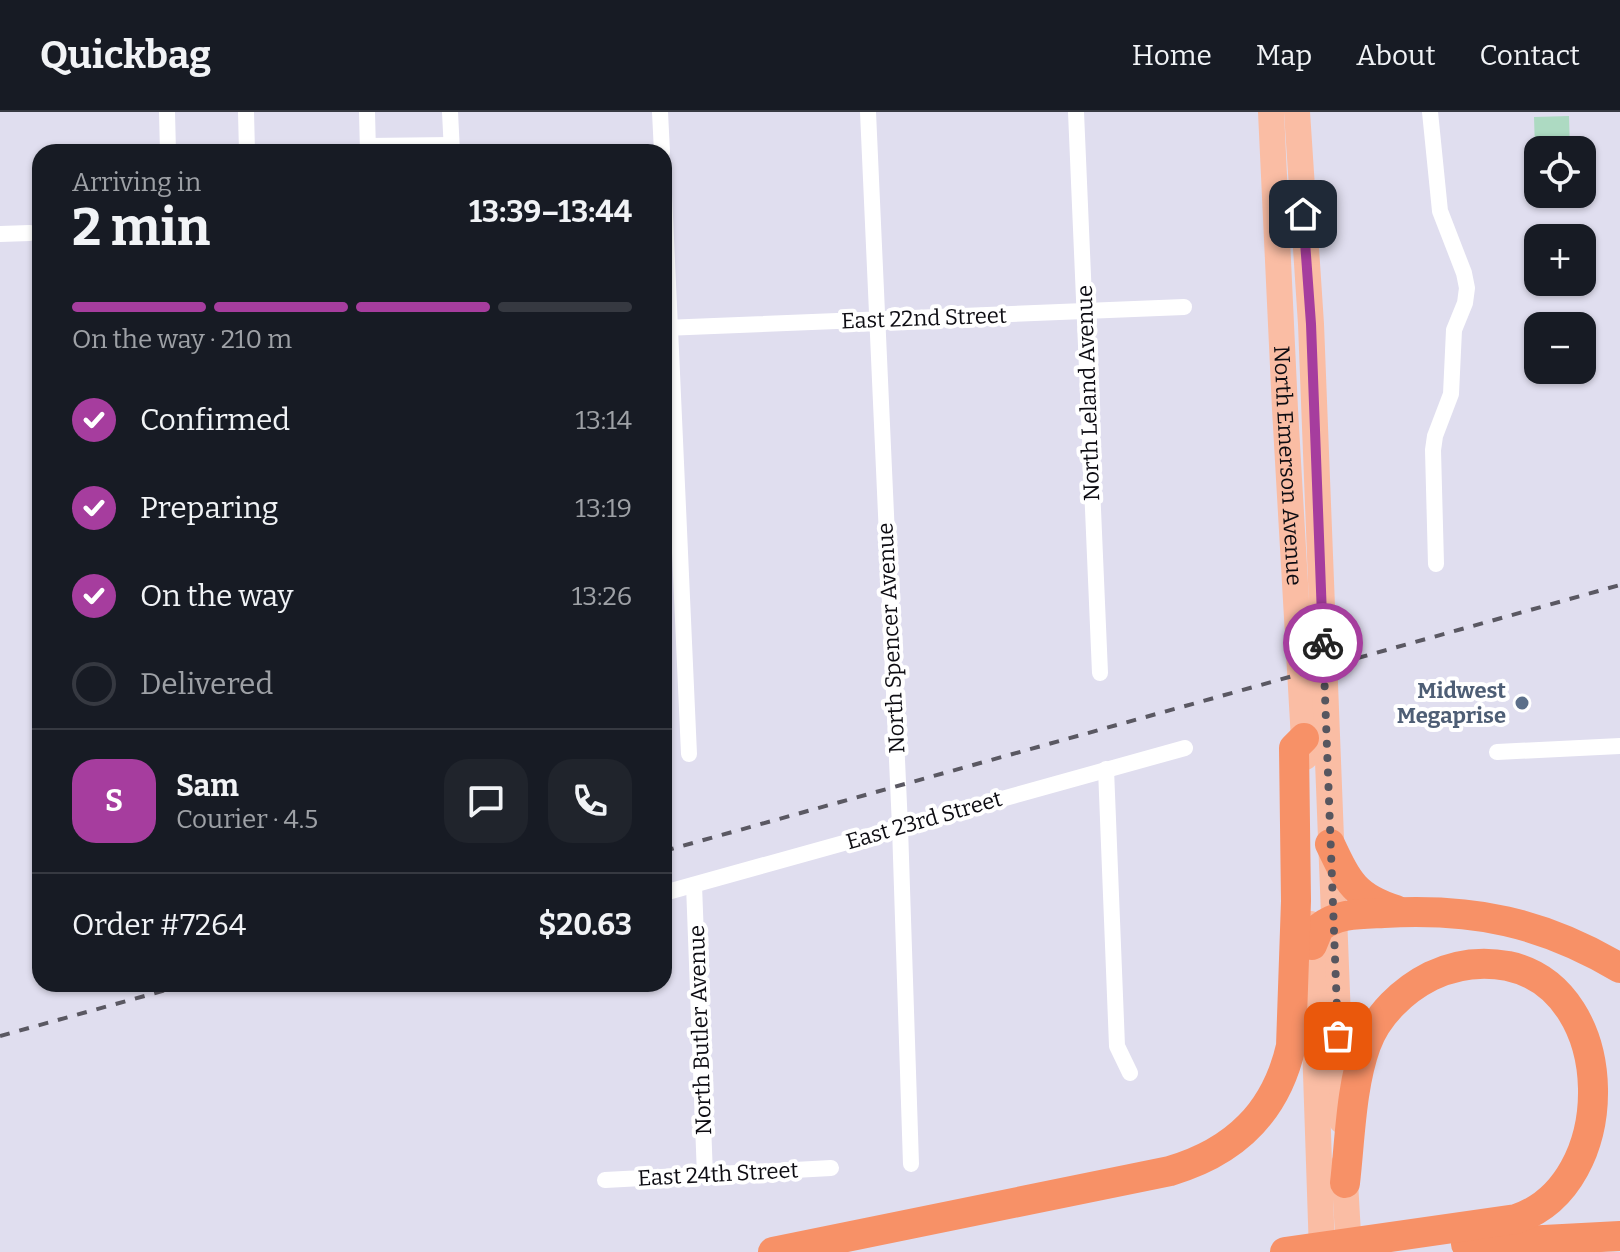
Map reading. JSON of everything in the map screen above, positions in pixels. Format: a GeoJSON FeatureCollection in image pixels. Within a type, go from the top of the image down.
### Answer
{"type":"FeatureCollection","features":[{"type":"Feature","properties":{"kind":"highway"},"geometry":{"type":"LineString","coordinates":[[773,1252],[1170,1171],[1212,1156],[1239,1137],[1274,1093],[1291,1046],[1296,901],[1294,748],[1311,727]]}},
{"type":"Feature","properties":{"kind":"highway"},"geometry":{"type":"LineString","coordinates":[[1330,844],[1345,876],[1360,894],[1374,903],[1402,912]]}},
{"type":"Feature","properties":{"kind":"highway"},"geometry":{"type":"LineString","coordinates":[[1312,945],[1319,928],[1349,915],[1473,913],[1520,923],[1573,943],[1620,968]]}},
{"type":"Feature","properties":{"kind":"highway"},"geometry":{"type":"LineString","coordinates":[[1285,1252],[1516,1219],[1539,1213],[1569,1197],[1600,1162],[1615,1126],[1617,1079],[1604,1036],[1588,1013],[1567,993],[1541,976],[1523,969],[1490,963],[1467,965],[1424,980],[1388,1009],[1366,1044],[1337,1200]]}},
{"type":"Feature","properties":{"kind":"highway"},"geometry":{"type":"LineString","coordinates":[[1321,1252],[1620,1236]]}},
{"type":"Feature","properties":{"kind":"main road","name":"North Emerson Avenue"},"geometry":{"type":"LineString","coordinates":[[1271,112],[1285,409],[1311,627]]}},
{"type":"Feature","properties":{"kind":"main road","name":"North Emerson Avenue"},"geometry":{"type":"LineString","coordinates":[[1297,112],[1311,324],[1312,945],[1337,1200],[1349,1252]]}},
{"type":"Feature","properties":{"kind":"main road","name":"North Emerson Avenue"},"geometry":{"type":"LineString","coordinates":[[1311,727],[1330,844],[1333,920],[1337,1200],[1321,1252]]}},
{"type":"Feature","properties":{"kind":"street"},"geometry":{"type":"LineString","coordinates":[[167,112],[168,144]]}},
{"type":"Feature","properties":{"kind":"street"},"geometry":{"type":"LineString","coordinates":[[246,112],[247,144]]}},
{"type":"Feature","properties":{"kind":"street"},"geometry":{"type":"LineString","coordinates":[[367,112],[368,144]]}},
{"type":"Feature","properties":{"kind":"street"},"geometry":{"type":"LineString","coordinates":[[450,112],[451,144]]}},
{"type":"Feature","properties":{"kind":"street"},"geometry":{"type":"LineString","coordinates":[[660,112],[662,144]]}},
{"type":"Feature","properties":{"kind":"street","name":"North Spencer Avenue"},"geometry":{"type":"LineString","coordinates":[[868,112],[900,827],[911,1164]]}},
{"type":"Feature","properties":{"kind":"street","name":"North Leland Avenue"},"geometry":{"type":"LineString","coordinates":[[1076,112],[1100,673]]}},
{"type":"Feature","properties":{"kind":"street"},"geometry":{"type":"LineString","coordinates":[[1430,112],[1440,211],[1467,288],[1465,303],[1454,330],[1451,394],[1433,450],[1436,564]]}},
{"type":"Feature","properties":{"kind":"street"},"geometry":{"type":"LineString","coordinates":[[0,234],[30,233]]}},
{"type":"Feature","properties":{"kind":"street","name":"East 22nd Street"},"geometry":{"type":"LineString","coordinates":[[672,328],[1184,307]]}},
{"type":"Feature","properties":{"kind":"street"},"geometry":{"type":"LineString","coordinates":[[672,425],[689,754]]}},
{"type":"Feature","properties":{"kind":"street"},"geometry":{"type":"LineString","coordinates":[[1497,752],[1620,746]]}},
{"type":"Feature","properties":{"kind":"street","name":"East 23rd Street"},"geometry":{"type":"LineString","coordinates":[[672,891],[1185,748]]}},
{"type":"Feature","properties":{"kind":"street"},"geometry":{"type":"LineString","coordinates":[[1106,769],[1117,1046],[1130,1073]]}},
{"type":"Feature","properties":{"kind":"street","name":"North Butler Avenue"},"geometry":{"type":"LineString","coordinates":[[694,885],[705,1176]]}},
{"type":"Feature","properties":{"kind":"street","name":"East 24th Street"},"geometry":{"type":"LineString","coordinates":[[605,1180],[831,1168]]}},
{"type":"Feature","properties":{"kind":"green space"},"geometry":{"type":"Polygon","coordinates":[[[1569,116],[1570,136],[1535,136],[1534,117],[1569,116]]]}},
{"type":"Feature","properties":{"kind":"railway"},"geometry":{"type":"LineString","coordinates":[[672,849],[1620,585]]}},
{"type":"Feature","properties":{"kind":"railway"},"geometry":{"type":"LineString","coordinates":[[0,1036],[159,992]]}},
{"type":"Feature","properties":{"kind":"way so far"},"geometry":{"type":"LineString","coordinates":[[1323,643],[1338,1036]]}},
{"type":"Feature","properties":{"kind":"place","name":"Midwest Megaprise"},"geometry":{"type":"Point","coordinates":[1522,703]}},
{"type":"Feature","properties":{"kind":"route"},"geometry":{"type":"LineString","coordinates":[[1303,214],[1311,324],[1323,643]]}}]}
